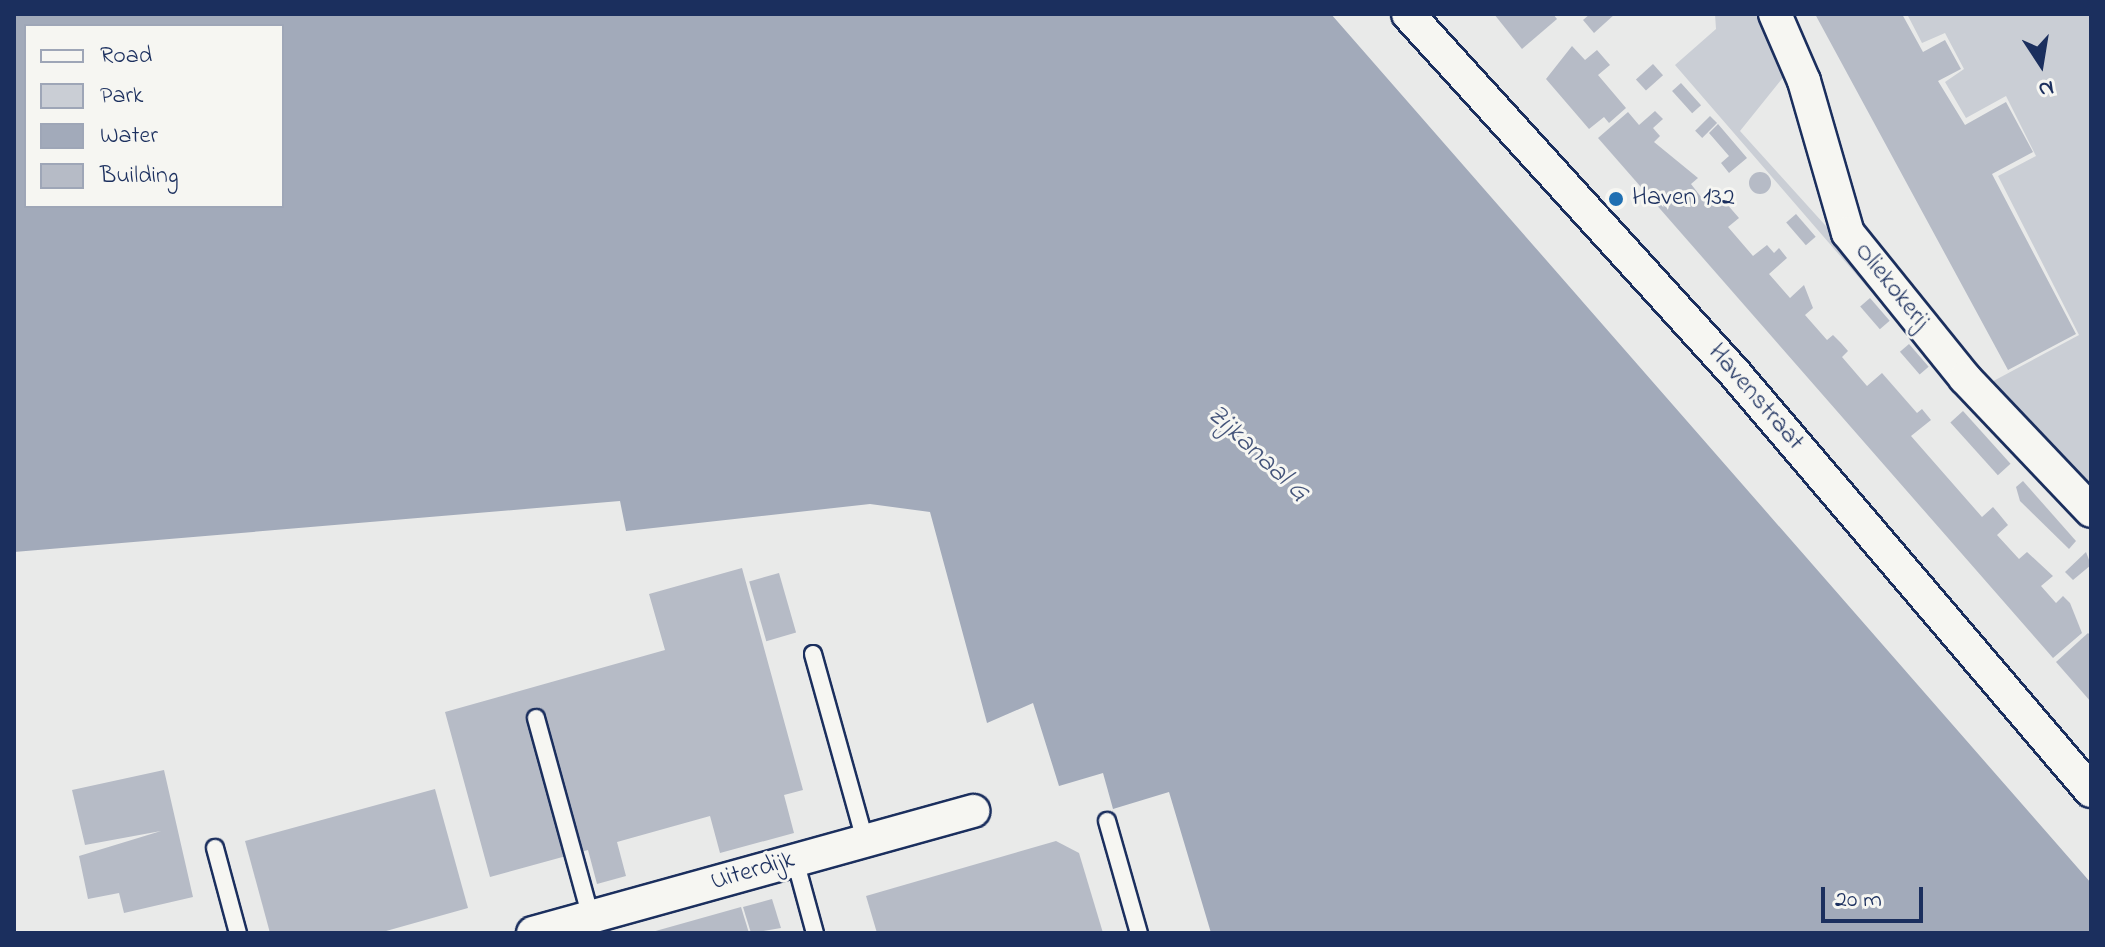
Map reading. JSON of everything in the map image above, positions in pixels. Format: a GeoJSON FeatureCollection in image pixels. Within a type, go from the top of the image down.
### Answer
{"type":"FeatureCollection","features":[{"type":"Feature","properties":{"kind":"street","name":"Havenstraat"},"geometry":{"type":"LineString","coordinates":[[1408,14],[1738,377],[2091,791]]}},
{"type":"Feature","properties":{"kind":"street","name":"Oliekokerij"},"geometry":{"type":"LineString","coordinates":[[1775,14],[1804,81],[1848,233],[1965,378],[2091,511]]}},
{"type":"Feature","properties":{"kind":"street","name":"Uiterdijk"},"geometry":{"type":"LineString","coordinates":[[539,932],[973,811]]}},
{"type":"Feature","properties":{"kind":"lane"},"geometry":{"type":"LineString","coordinates":[[813,654],[865,840]]}},
{"type":"Feature","properties":{"kind":"lane"},"geometry":{"type":"LineString","coordinates":[[536,718],[591,917]]}},
{"type":"Feature","properties":{"kind":"lane"},"geometry":{"type":"LineString","coordinates":[[1107,821],[1139,933]]}},
{"type":"Feature","properties":{"kind":"lane"},"geometry":{"type":"LineString","coordinates":[[215,848],[238,933]]}},
{"type":"Feature","properties":{"kind":"lane"},"geometry":{"type":"LineString","coordinates":[[795,860],[815,933]]}},
{"type":"Feature","properties":{"kind":"green space"},"geometry":{"type":"Polygon","coordinates":[[[1715,14],[1765,14],[1785,75],[1740,131],[1957,371],[1951,384],[1675,65],[1716,29],[1715,14]]]}},
{"type":"Feature","properties":{"kind":"green space"},"geometry":{"type":"Polygon","coordinates":[[[1907,14],[2091,14],[2091,505],[1986,385],[2079,335],[1998,176],[2036,156],[2006,96],[1966,118],[1945,82],[1964,69],[1945,33],[1922,43],[1907,14]]]}},
{"type":"Feature","properties":{"kind":"water","name":"Zijkanaal G"},"geometry":{"type":"Polygon","coordinates":[[[14,14],[1331,14],[2091,883],[2091,933],[1211,933],[1169,792],[1113,809],[1103,773],[1059,786],[1033,703],[987,723],[930,512],[870,504],[626,531],[620,501],[14,552],[14,14]]]}},
{"type":"Feature","properties":{"kind":"building"},"geometry":{"type":"Polygon","coordinates":[[[1494,14],[1553,14],[1557,19],[1522,49],[1494,14]]]}},
{"type":"Feature","properties":{"kind":"building"},"geometry":{"type":"Polygon","coordinates":[[[1590,14],[1615,14],[1594,33],[1583,20],[1590,14]]]}},
{"type":"Feature","properties":{"kind":"building"},"geometry":{"type":"Polygon","coordinates":[[[1815,14],[1902,14],[1923,52],[1945,40],[1961,69],[1938,81],[1965,125],[2006,102],[2033,152],[1992,174],[2076,334],[2008,370],[1815,14]]]}},
{"type":"Feature","properties":{"kind":"building"},"geometry":{"type":"Polygon","coordinates":[[[1572,46],[1585,60],[1597,50],[1610,65],[1598,75],[1626,108],[1609,123],[1604,117],[1589,129],[1546,79],[1572,46]]]}},
{"type":"Feature","properties":{"kind":"building"},"geometry":{"type":"Polygon","coordinates":[[[1653,64],[1663,75],[1646,91],[1636,79],[1653,64]]]}},
{"type":"Feature","properties":{"kind":"building"},"geometry":{"type":"Polygon","coordinates":[[[1681,83],[1701,105],[1692,113],[1672,91],[1681,83]]]}},
{"type":"Feature","properties":{"kind":"building"},"geometry":{"type":"Polygon","coordinates":[[[1655,111],[1663,119],[1653,128],[1660,136],[1654,142],[1698,178],[1691,184],[1701,197],[1712,187],[1739,218],[1728,227],[1753,256],[1767,245],[1774,253],[1779,248],[1787,258],[1769,274],[1790,298],[1804,285],[1813,308],[1805,315],[1827,340],[1833,335],[1848,351],[1842,357],[1867,386],[1882,373],[1917,413],[1922,409],[1931,420],[1911,436],[1982,517],[1993,507],[2008,525],[1997,535],[2019,559],[2027,552],[2053,576],[2041,586],[2056,603],[2063,596],[2070,603],[2082,633],[2053,658],[1598,138],[1628,112],[1639,125],[1655,111]]]}},
{"type":"Feature","properties":{"kind":"building"},"geometry":{"type":"Polygon","coordinates":[[[1710,116],[1717,123],[1702,138],[1695,131],[1710,116]]]}},
{"type":"Feature","properties":{"kind":"building"},"geometry":{"type":"Polygon","coordinates":[[[1718,124],[1747,158],[1729,173],[1721,163],[1729,156],[1709,133],[1718,124]]]}},
{"type":"Feature","properties":{"kind":"building"},"geometry":{"type":"Polygon","coordinates":[[[1760,172],[1768,175],[1771,183],[1768,191],[1760,194],[1752,191],[1749,183],[1752,175],[1760,172]]]}},
{"type":"Feature","properties":{"kind":"building"},"geometry":{"type":"Polygon","coordinates":[[[1796,214],[1816,237],[1806,245],[1786,223],[1796,214]]]}},
{"type":"Feature","properties":{"kind":"building"},"geometry":{"type":"Polygon","coordinates":[[[1870,298],[1890,321],[1880,329],[1860,307],[1870,298]]]}},
{"type":"Feature","properties":{"kind":"building"},"geometry":{"type":"Polygon","coordinates":[[[1909,344],[1929,367],[1920,375],[1900,352],[1909,344]]]}},
{"type":"Feature","properties":{"kind":"building"},"geometry":{"type":"Polygon","coordinates":[[[1963,411],[2011,464],[1998,475],[1950,422],[1963,411]]]}},
{"type":"Feature","properties":{"kind":"building"},"geometry":{"type":"Polygon","coordinates":[[[2023,481],[2076,541],[2069,549],[2020,501],[2016,487],[2023,481]]]}},
{"type":"Feature","properties":{"kind":"building"},"geometry":{"type":"Polygon","coordinates":[[[2086,552],[2091,565],[2073,580],[2065,572],[2086,552]]]}},
{"type":"Feature","properties":{"kind":"building"},"geometry":{"type":"Polygon","coordinates":[[[742,568],[803,790],[784,795],[794,833],[720,853],[710,816],[617,842],[626,876],[597,884],[588,850],[490,877],[445,712],[665,650],[649,594],[742,568]]]}},
{"type":"Feature","properties":{"kind":"building"},"geometry":{"type":"Polygon","coordinates":[[[779,573],[796,633],[766,641],[749,582],[779,573]]]}},
{"type":"Feature","properties":{"kind":"building"},"geometry":{"type":"Polygon","coordinates":[[[2088,633],[2091,636],[2091,702],[2056,662],[2088,633]]]}},
{"type":"Feature","properties":{"kind":"building"},"geometry":{"type":"Polygon","coordinates":[[[164,770],[193,897],[124,913],[119,893],[88,899],[79,856],[161,831],[85,845],[72,790],[164,770]]]}},
{"type":"Feature","properties":{"kind":"building"},"geometry":{"type":"Polygon","coordinates":[[[435,789],[468,908],[379,933],[270,933],[245,841],[435,789]]]}},
{"type":"Feature","properties":{"kind":"building"},"geometry":{"type":"Polygon","coordinates":[[[1056,841],[1079,853],[1103,933],[877,933],[866,896],[1056,841]]]}},
{"type":"Feature","properties":{"kind":"building"},"geometry":{"type":"Polygon","coordinates":[[[772,899],[781,928],[751,933],[743,907],[772,899]]]}},
{"type":"Feature","properties":{"kind":"building"},"geometry":{"type":"Polygon","coordinates":[[[741,907],[749,933],[652,933],[652,932],[741,907]]]}},
{"type":"Feature","properties":{"kind":"place","name":"Haven 132"},"geometry":{"type":"Point","coordinates":[1616,199]}}]}
